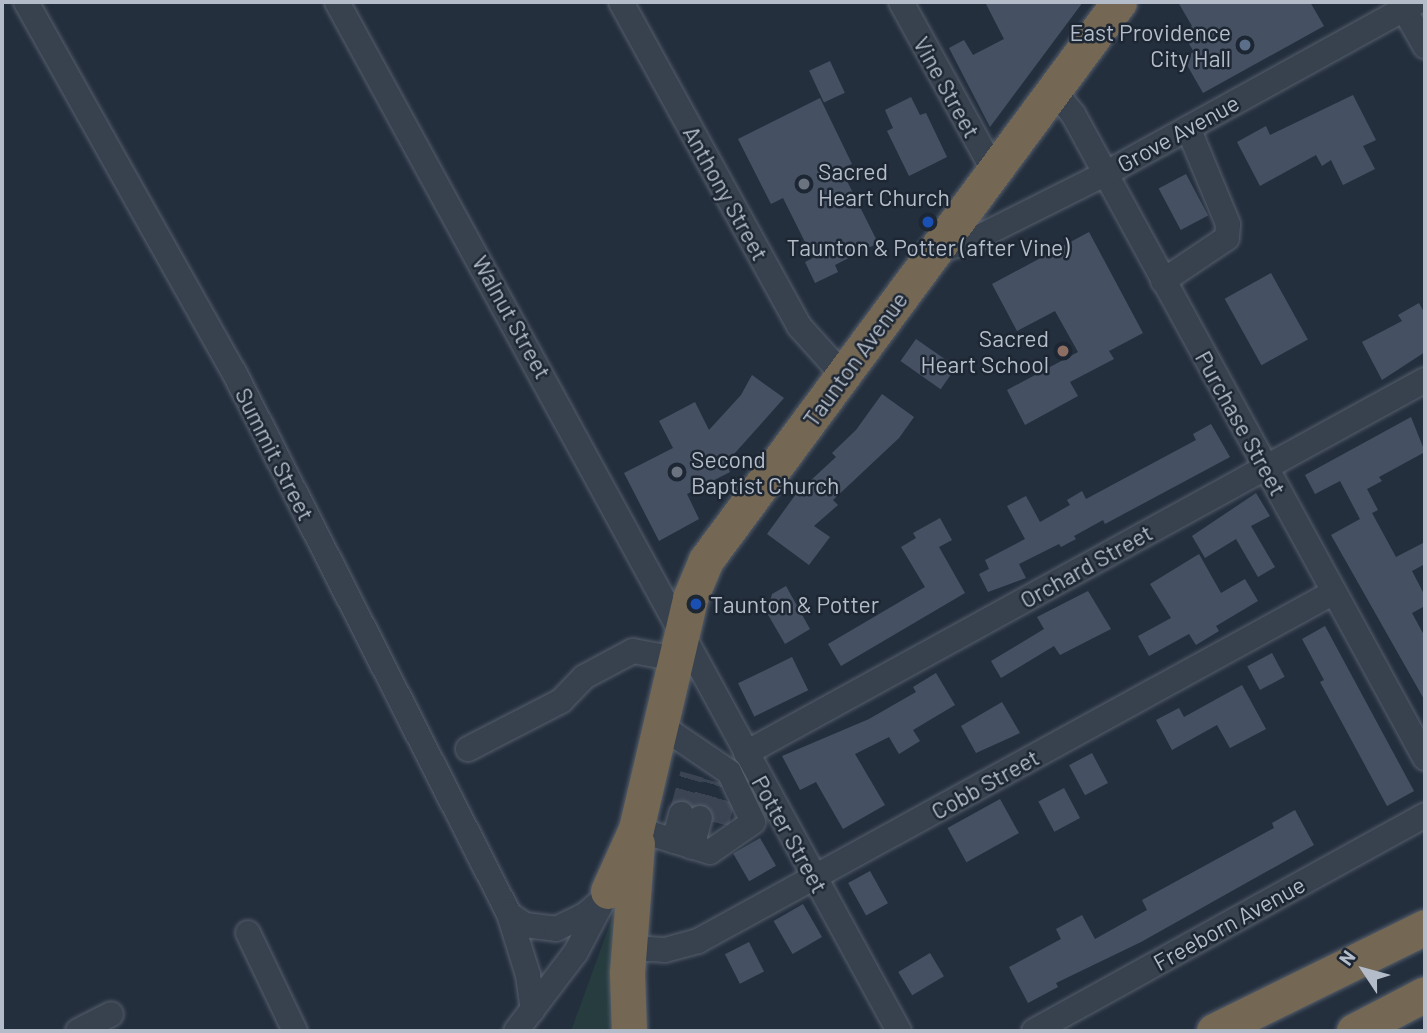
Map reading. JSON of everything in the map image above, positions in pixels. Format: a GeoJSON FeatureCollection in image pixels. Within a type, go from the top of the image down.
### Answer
{"type":"FeatureCollection","features":[{"type":"Feature","properties":{"kind":"highway","name":"Taunton Avenue"},"geometry":{"type":"LineString","coordinates":[[629,1031],[629,948],[636,829],[694,584],[706,560],[1119,2]]}},
{"type":"Feature","properties":{"kind":"highway","name":"Taunton Avenue"},"geometry":{"type":"LineString","coordinates":[[608,891],[636,829]]}},
{"type":"Feature","properties":{"kind":"highway"},"geometry":{"type":"LineString","coordinates":[[1214,1031],[1425,927]]}},
{"type":"Feature","properties":{"kind":"highway"},"geometry":{"type":"LineString","coordinates":[[1354,1031],[1425,994]]}},
{"type":"Feature","properties":{"kind":"street","name":"Summit Street"},"geometry":{"type":"LineString","coordinates":[[26,2],[234,372],[509,914],[528,975],[533,1010]]}},
{"type":"Feature","properties":{"kind":"street","name":"Walnut Street"},"geometry":{"type":"LineString","coordinates":[[337,2],[556,396],[678,648]]}},
{"type":"Feature","properties":{"kind":"street","name":"Anthony Street"},"geometry":{"type":"LineString","coordinates":[[621,2],[799,326],[843,375]]}},
{"type":"Feature","properties":{"kind":"street","name":"Vine Street"},"geometry":{"type":"LineString","coordinates":[[901,2],[994,171]]}},
{"type":"Feature","properties":{"kind":"street"},"geometry":{"type":"LineString","coordinates":[[1410,5],[1425,46]]}},
{"type":"Feature","properties":{"kind":"street","name":"Grove Avenue"},"geometry":{"type":"LineString","coordinates":[[933,253],[977,238],[1105,174],[1410,5]]}},
{"type":"Feature","properties":{"kind":"street","name":"Purchase Street"},"geometry":{"type":"LineString","coordinates":[[1054,90],[1073,114],[1425,758]]}},
{"type":"Feature","properties":{"kind":"street"},"geometry":{"type":"LineString","coordinates":[[1163,281],[1227,238],[1228,224],[1188,128]]}},
{"type":"Feature","properties":{"kind":"street","name":"Orchard Street"},"geometry":{"type":"LineString","coordinates":[[721,768],[1425,380]]}},
{"type":"Feature","properties":{"kind":"street","name":"Cobb Street"},"geometry":{"type":"LineString","coordinates":[[629,948],[665,950],[686,946],[1334,592]]}},
{"type":"Feature","properties":{"kind":"street"},"geometry":{"type":"LineString","coordinates":[[468,749],[561,701],[584,677],[633,651],[678,648]]}},
{"type":"Feature","properties":{"kind":"street","name":"Potter Street"},"geometry":{"type":"LineString","coordinates":[[678,648],[721,768],[814,877],[899,1031]]}},
{"type":"Feature","properties":{"kind":"street"},"geometry":{"type":"LineString","coordinates":[[636,829],[692,847],[753,821],[721,768],[660,725]]}},
{"type":"Feature","properties":{"kind":"street","name":"Freeborn Avenue"},"geometry":{"type":"LineString","coordinates":[[1034,1031],[1425,815]]}},
{"type":"Feature","properties":{"kind":"street"},"geometry":{"type":"LineString","coordinates":[[692,847],[699,819],[692,847]]}},
{"type":"Feature","properties":{"kind":"street"},"geometry":{"type":"LineString","coordinates":[[509,914],[525,925],[556,929],[586,915],[608,891]]}},
{"type":"Feature","properties":{"kind":"street","name":"Taunton Avenue"},"geometry":{"type":"LineString","coordinates":[[516,1031],[576,952],[608,891]]}},
{"type":"Feature","properties":{"kind":"street"},"geometry":{"type":"LineString","coordinates":[[248,933],[295,1031]]}},
{"type":"Feature","properties":{"kind":"street"},"geometry":{"type":"LineString","coordinates":[[78,1031],[111,1014]]}},
{"type":"Feature","properties":{"kind":"green space"},"geometry":{"type":"Polygon","coordinates":[[[612,918],[617,919],[614,1031],[571,1031],[612,918]]]}},
{"type":"Feature","properties":{"kind":"building"},"geometry":{"type":"Polygon","coordinates":[[[985,2],[1083,2],[990,127],[949,48],[964,40],[973,55],[1004,39],[985,2]]]}},
{"type":"Feature","properties":{"kind":"building","name":"East Providence City Hall"},"geometry":{"type":"Polygon","coordinates":[[[1178,2],[1310,2],[1324,26],[1203,93],[1183,58],[1194,52],[1182,32],[1192,26],[1178,2]]]}},
{"type":"Feature","properties":{"kind":"building"},"geometry":{"type":"Polygon","coordinates":[[[830,61],[845,93],[824,102],[809,71],[830,61]]]}},
{"type":"Feature","properties":{"kind":"building"},"geometry":{"type":"Polygon","coordinates":[[[1353,95],[1376,140],[1363,146],[1375,169],[1343,185],[1331,160],[1322,166],[1316,155],[1260,186],[1237,142],[1266,126],[1270,135],[1353,95]]]}},
{"type":"Feature","properties":{"kind":"building"},"geometry":{"type":"Polygon","coordinates":[[[911,97],[920,115],[926,113],[947,157],[909,176],[887,131],[893,128],[885,110],[911,97]]]}},
{"type":"Feature","properties":{"kind":"building","name":"Sacred Heart Church"},"geometry":{"type":"Polygon","coordinates":[[[820,98],[852,164],[841,169],[878,243],[835,265],[838,272],[815,283],[805,262],[813,258],[783,198],[771,204],[738,139],[820,98]]]}},
{"type":"Feature","properties":{"kind":"building"},"geometry":{"type":"Polygon","coordinates":[[[1186,174],[1208,215],[1181,230],[1159,189],[1186,174]]]}},
{"type":"Feature","properties":{"kind":"building"},"geometry":{"type":"Polygon","coordinates":[[[1089,232],[1143,333],[1109,351],[1114,359],[1070,382],[1078,396],[1025,425],[1007,390],[1078,352],[1055,311],[1017,331],[992,284],[1089,232]]]}},
{"type":"Feature","properties":{"kind":"building"},"geometry":{"type":"Polygon","coordinates":[[[1271,273],[1308,339],[1261,365],[1225,299],[1271,273]]]}},
{"type":"Feature","properties":{"kind":"building"},"geometry":{"type":"Polygon","coordinates":[[[1419,303],[1425,314],[1425,352],[1382,380],[1362,342],[1402,321],[1398,315],[1419,303]]]}},
{"type":"Feature","properties":{"kind":"building"},"geometry":{"type":"Polygon","coordinates":[[[916,339],[956,367],[941,389],[901,361],[916,339]]]}},
{"type":"Feature","properties":{"kind":"building","name":"Second Baptist Church"},"geometry":{"type":"Polygon","coordinates":[[[752,375],[784,398],[726,463],[730,472],[687,494],[699,519],[659,541],[624,473],[673,448],[659,421],[695,402],[709,430],[741,395],[752,375]]]}},
{"type":"Feature","properties":{"kind":"building"},"geometry":{"type":"Polygon","coordinates":[[[882,394],[914,417],[899,438],[833,500],[838,505],[814,526],[830,537],[809,565],[767,534],[796,494],[836,457],[832,453],[856,430],[882,394]]]}},
{"type":"Feature","properties":{"kind":"building"},"geometry":{"type":"Polygon","coordinates":[[[1411,417],[1425,452],[1379,477],[1382,481],[1367,489],[1378,510],[1372,513],[1396,557],[1425,542],[1425,564],[1412,571],[1425,596],[1425,606],[1412,613],[1425,637],[1425,701],[1331,535],[1360,519],[1340,481],[1315,494],[1305,475],[1411,417]]]}},
{"type":"Feature","properties":{"kind":"building"},"geometry":{"type":"Polygon","coordinates":[[[1211,424],[1230,457],[1105,524],[1103,520],[1074,536],[1076,539],[1061,547],[1059,544],[1019,564],[1026,578],[988,592],[979,574],[989,569],[985,560],[1025,539],[1007,506],[1026,496],[1040,522],[1070,505],[1067,500],[1082,491],[1086,499],[1196,440],[1193,434],[1211,424]]]}},
{"type":"Feature","properties":{"kind":"building"},"geometry":{"type":"Polygon","coordinates":[[[1256,493],[1270,516],[1251,526],[1275,567],[1258,577],[1236,539],[1205,558],[1192,536],[1256,493]]]}},
{"type":"Feature","properties":{"kind":"building"},"geometry":{"type":"Polygon","coordinates":[[[940,518],[952,540],[939,547],[965,593],[841,666],[828,644],[925,587],[901,547],[916,538],[913,533],[940,518]]]}},
{"type":"Feature","properties":{"kind":"building"},"geometry":{"type":"Polygon","coordinates":[[[1199,554],[1221,593],[1245,579],[1258,601],[1216,626],[1219,631],[1196,645],[1189,634],[1149,656],[1138,636],[1171,618],[1150,584],[1199,554]]]}},
{"type":"Feature","properties":{"kind":"building"},"geometry":{"type":"Polygon","coordinates":[[[786,586],[810,629],[785,644],[767,613],[772,594],[786,586]]]}},
{"type":"Feature","properties":{"kind":"building"},"geometry":{"type":"Polygon","coordinates":[[[1088,591],[1111,629],[1060,655],[1054,646],[1001,678],[991,661],[1044,629],[1037,617],[1088,591]]]}},
{"type":"Feature","properties":{"kind":"building"},"geometry":{"type":"Polygon","coordinates":[[[1325,626],[1414,791],[1387,806],[1320,682],[1324,680],[1302,639],[1325,626]]]}},
{"type":"Feature","properties":{"kind":"building"},"geometry":{"type":"Polygon","coordinates":[[[1272,653],[1285,677],[1260,690],[1247,666],[1272,653]]]}},
{"type":"Feature","properties":{"kind":"building"},"geometry":{"type":"Polygon","coordinates":[[[792,657],[808,690],[754,717],[738,683],[792,657]]]}},
{"type":"Feature","properties":{"kind":"building"},"geometry":{"type":"Polygon","coordinates":[[[936,673],[955,705],[913,730],[920,741],[899,754],[889,737],[855,754],[885,805],[843,829],[816,782],[800,790],[782,756],[869,719],[916,692],[913,687],[936,673]]]}},
{"type":"Feature","properties":{"kind":"building"},"geometry":{"type":"Polygon","coordinates":[[[1242,685],[1266,729],[1230,748],[1217,725],[1172,750],[1156,720],[1179,708],[1184,717],[1242,685]]]}},
{"type":"Feature","properties":{"kind":"building"},"geometry":{"type":"Polygon","coordinates":[[[1002,702],[1020,733],[976,753],[961,726],[1002,702]]]}},
{"type":"Feature","properties":{"kind":"building"},"geometry":{"type":"Polygon","coordinates":[[[1092,753],[1108,783],[1085,795],[1069,765],[1092,753]]]}},
{"type":"Feature","properties":{"kind":"building"},"geometry":{"type":"Polygon","coordinates":[[[1064,788],[1080,818],[1054,832],[1038,802],[1064,788]]]}},
{"type":"Feature","properties":{"kind":"building"},"geometry":{"type":"Polygon","coordinates":[[[1000,799],[1019,833],[966,862],[948,828],[1000,799]]]}},
{"type":"Feature","properties":{"kind":"building"},"geometry":{"type":"Polygon","coordinates":[[[1295,810],[1314,845],[1141,942],[1056,983],[1058,987],[1028,1003],[1009,967],[1061,939],[1056,929],[1082,915],[1095,939],[1147,910],[1142,900],[1274,828],[1272,823],[1295,810]]]}},
{"type":"Feature","properties":{"kind":"building"},"geometry":{"type":"Polygon","coordinates":[[[760,838],[776,866],[749,881],[733,854],[760,838]]]}},
{"type":"Feature","properties":{"kind":"building"},"geometry":{"type":"Polygon","coordinates":[[[870,871],[888,903],[866,915],[848,883],[870,871]]]}},
{"type":"Feature","properties":{"kind":"building"},"geometry":{"type":"Polygon","coordinates":[[[803,904],[822,937],[793,954],[774,921],[803,904]]]}},
{"type":"Feature","properties":{"kind":"building"},"geometry":{"type":"Polygon","coordinates":[[[749,942],[764,971],[740,984],[725,954],[749,942]]]}},
{"type":"Feature","properties":{"kind":"building"},"geometry":{"type":"Polygon","coordinates":[[[930,953],[944,976],[912,995],[898,972],[930,953]]]}},
{"type":"Feature","properties":{"kind":"tunnel"},"geometry":{"type":"LineString","coordinates":[[681,814],[692,775]]}},
{"type":"Feature","properties":{"kind":"tunnel"},"geometry":{"type":"LineString","coordinates":[[700,818],[710,780]]}},
{"type":"Feature","properties":{"kind":"tunnel"},"geometry":{"type":"LineString","coordinates":[[717,823],[727,784]]}},
{"type":"Feature","properties":{"kind":"place","name":"East Providence City Hall"},"geometry":{"type":"Point","coordinates":[1245,45]}},
{"type":"Feature","properties":{"kind":"place","name":"Sacred Heart Church"},"geometry":{"type":"Point","coordinates":[804,184]}},
{"type":"Feature","properties":{"kind":"place","name":"Taunton & Potter (after Vine)"},"geometry":{"type":"Point","coordinates":[928,222]}},
{"type":"Feature","properties":{"kind":"place","name":"Sacred Heart School"},"geometry":{"type":"Point","coordinates":[1063,351]}},
{"type":"Feature","properties":{"kind":"place","name":"Second Baptist Church"},"geometry":{"type":"Point","coordinates":[677,472]}},
{"type":"Feature","properties":{"kind":"place","name":"Taunton & Potter"},"geometry":{"type":"Point","coordinates":[696,604]}}]}
